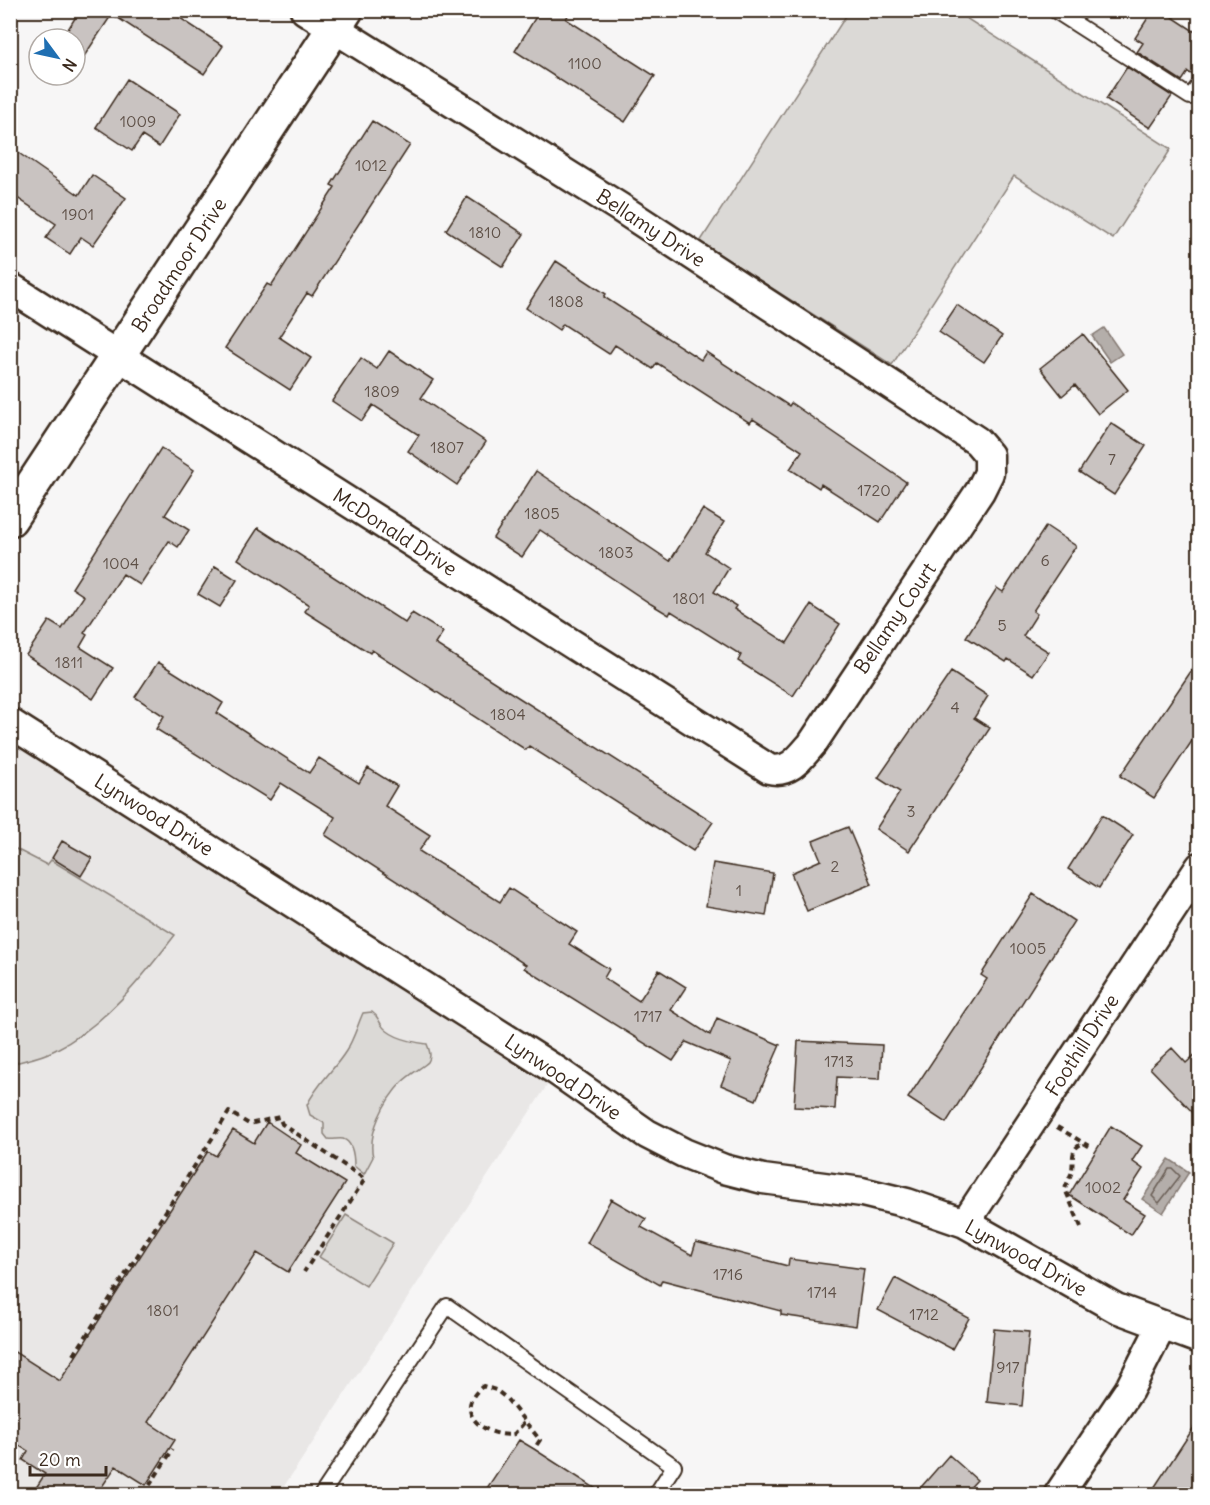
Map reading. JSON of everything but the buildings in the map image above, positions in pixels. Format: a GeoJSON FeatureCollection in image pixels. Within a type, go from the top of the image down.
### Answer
{"type":"FeatureCollection","features":[{"type":"Feature","properties":{"kind":"street","name":"Bellamy Drive"},"geometry":{"type":"LineString","coordinates":[[305,10],[340,20],[665,237],[977,441],[989,455]]}},
{"type":"Feature","properties":{"kind":"street","name":"Broadmoor Drive"},"geometry":{"type":"LineString","coordinates":[[10,519],[340,20]]}},
{"type":"Feature","properties":{"kind":"street","name":"McDonald Drive"},"geometry":{"type":"LineString","coordinates":[[10,286],[688,720],[769,769],[782,770]]}},
{"type":"Feature","properties":{"kind":"street","name":"Bellamy Court"},"geometry":{"type":"LineString","coordinates":[[782,770],[795,763],[812,744],[980,491],[989,473],[989,455]]}},
{"type":"Feature","properties":{"kind":"street","name":"Lynwood Drive"},"geometry":{"type":"LineString","coordinates":[[10,723],[548,1065],[646,1134],[724,1169],[763,1179],[862,1192],[907,1203],[965,1223],[1116,1308],[1161,1327],[1200,1339]]}},
{"type":"Feature","properties":{"kind":"street","name":"Foothill Drive"},"geometry":{"type":"LineString","coordinates":[[965,1223],[1195,883]]}},
{"type":"Feature","properties":{"kind":"street"},"geometry":{"type":"LineString","coordinates":[[1059,1494],[1129,1390],[1161,1327]]}},
{"type":"Feature","properties":{"kind":"lane"},"geometry":{"type":"LineString","coordinates":[[1054,10],[1190,97],[1200,84]]}},
{"type":"Feature","properties":{"kind":"lane"},"geometry":{"type":"LineString","coordinates":[[322,1494],[447,1306],[674,1466],[656,1494]]}},
{"type":"Feature","properties":{"kind":"path"},"geometry":{"type":"LineString","coordinates":[[74,1354],[229,1112],[249,1124],[279,1117],[282,1124],[365,1179],[304,1272]]}},
{"type":"Feature","properties":{"kind":"path"},"geometry":{"type":"LineString","coordinates":[[1036,1115],[1092,1148]]}},
{"type":"Feature","properties":{"kind":"path"},"geometry":{"type":"LineString","coordinates":[[1081,1227],[1065,1189],[1072,1172],[1072,1156],[1079,1145],[1084,1143]]}},
{"type":"Feature","properties":{"kind":"path"},"geometry":{"type":"LineString","coordinates":[[524,1423],[514,1434],[501,1435],[476,1421],[469,1414],[467,1407],[470,1398],[483,1386],[489,1386],[506,1398],[524,1423],[536,1431],[540,1440],[534,1449]]}},
{"type":"Feature","properties":{"kind":"path"},"geometry":{"type":"LineString","coordinates":[[144,1494],[173,1449]]}},
{"type":"Feature","properties":{"kind":"shaded area"},"geometry":{"type":"Polygon","coordinates":[[[849,11],[955,11],[1171,149],[1113,239],[1014,176],[892,365],[700,242],[849,11]]]}},
{"type":"Feature","properties":{"kind":"shaded area"},"geometry":{"type":"Polygon","coordinates":[[[10,739],[550,1081],[279,1494],[11,1494],[10,739]]]}},
{"type":"Feature","properties":{"kind":"shaded area"},"geometry":{"type":"Polygon","coordinates":[[[10,846],[47,865],[51,860],[175,935],[121,1000],[90,1028],[50,1052],[11,1064],[10,846]]]}},
{"type":"Feature","properties":{"kind":"shaded area"},"geometry":{"type":"Polygon","coordinates":[[[372,1012],[389,1033],[427,1044],[430,1055],[428,1062],[402,1082],[384,1107],[375,1127],[373,1157],[364,1174],[354,1166],[349,1144],[343,1139],[328,1139],[324,1134],[324,1123],[310,1115],[307,1105],[349,1046],[363,1013],[372,1012]]]}},
{"type":"Feature","properties":{"kind":"shaded area"},"geometry":{"type":"Polygon","coordinates":[[[346,1215],[393,1243],[366,1286],[319,1257],[346,1215]]]}},
{"type":"Feature","properties":{"kind":"water"},"geometry":{"type":"Polygon","coordinates":[[[1104,328],[1122,354],[1110,362],[1092,336],[1104,328]]]}},
{"type":"Feature","properties":{"kind":"water"},"geometry":{"type":"Polygon","coordinates":[[[1169,1159],[1189,1172],[1163,1213],[1142,1199],[1169,1159]]]}}]}
